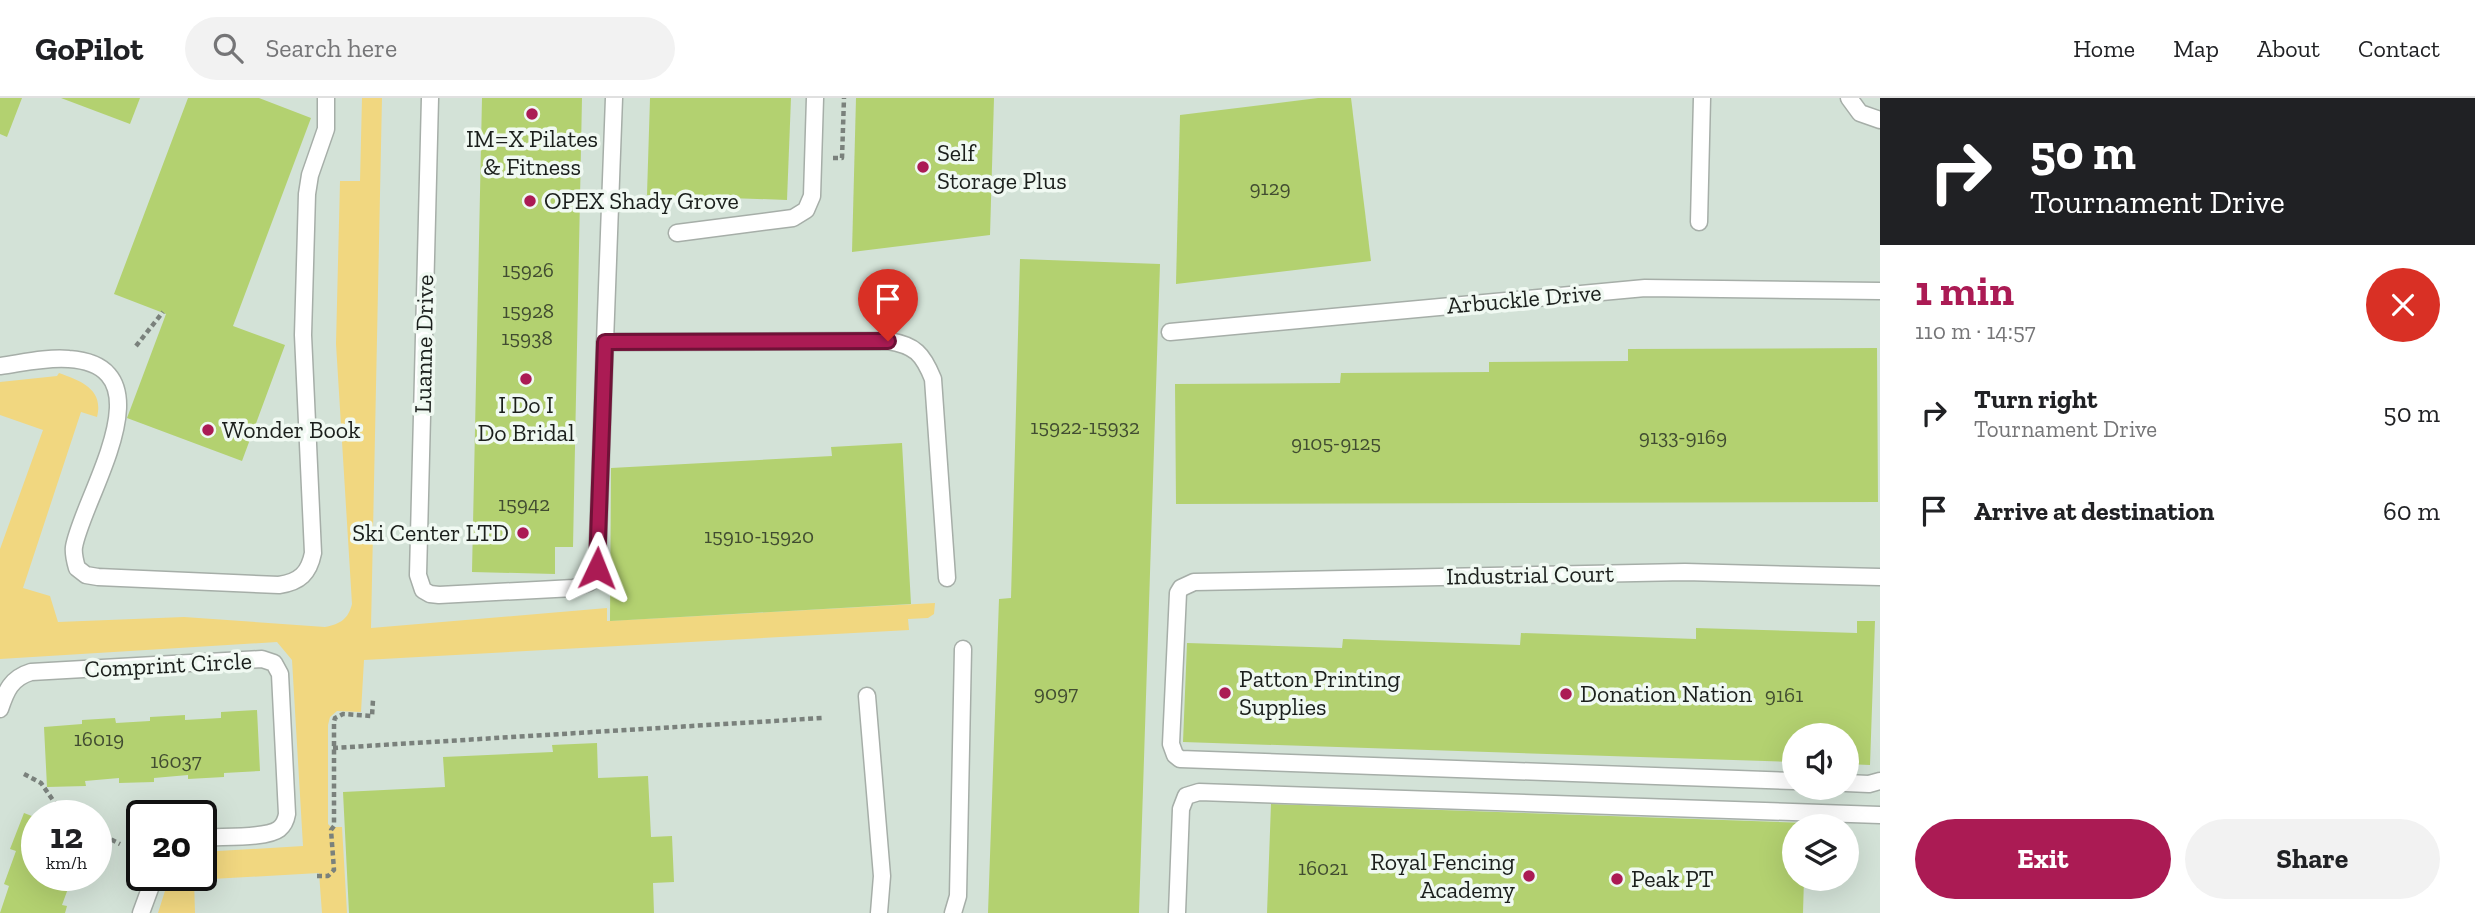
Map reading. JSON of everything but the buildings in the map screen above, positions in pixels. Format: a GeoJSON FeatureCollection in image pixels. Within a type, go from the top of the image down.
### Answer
{"type":"FeatureCollection","features":[{"type":"Feature","properties":{"kind":"lane"},"geometry":{"type":"LineString","coordinates":[[0,366],[78,360],[89,363],[108,375],[116,390],[118,414],[114,437],[74,547],[77,568],[86,575],[279,584],[292,583],[304,576],[313,553],[303,334],[307,194],[310,175],[326,128],[326,98]]}},
{"type":"Feature","properties":{"kind":"lane","name":"Luanne Drive"},"geometry":{"type":"LineString","coordinates":[[430,98],[418,575],[423,590],[439,595],[574,589],[590,582],[597,568],[605,342]]}},
{"type":"Feature","properties":{"kind":"lane"},"geometry":{"type":"LineString","coordinates":[[614,98],[605,342],[888,341],[904,343],[917,351],[927,363],[933,379],[947,578]]}},
{"type":"Feature","properties":{"kind":"lane"},"geometry":{"type":"LineString","coordinates":[[677,233],[793,218],[806,210],[811,196],[815,98]]}},
{"type":"Feature","properties":{"kind":"lane"},"geometry":{"type":"LineString","coordinates":[[1699,222],[1702,98]]}},
{"type":"Feature","properties":{"kind":"lane"},"geometry":{"type":"LineString","coordinates":[[1849,98],[1860,113],[1880,120]]}},
{"type":"Feature","properties":{"kind":"lane","name":"Arbuckle Drive"},"geometry":{"type":"LineString","coordinates":[[1170,331],[1645,288],[1880,292]]}},
{"type":"Feature","properties":{"kind":"lane","name":"Industrial Court"},"geometry":{"type":"LineString","coordinates":[[1782,782],[1180,759],[1175,755],[1171,744],[1177,600],[1181,588],[1194,582],[1671,572],[1880,577]]}},
{"type":"Feature","properties":{"kind":"lane"},"geometry":{"type":"LineString","coordinates":[[953,913],[958,896],[963,649]]}},
{"type":"Feature","properties":{"kind":"lane","name":"Comprint Circle"},"geometry":{"type":"LineString","coordinates":[[0,709],[11,683],[31,673],[262,659],[274,663],[279,674],[286,821],[282,827],[269,833],[217,837]]}},
{"type":"Feature","properties":{"kind":"lane"},"geometry":{"type":"LineString","coordinates":[[867,696],[882,876],[880,913]]}},
{"type":"Feature","properties":{"kind":"lane"},"geometry":{"type":"LineString","coordinates":[[1859,784],[1869,784],[1880,780]]}},
{"type":"Feature","properties":{"kind":"lane"},"geometry":{"type":"LineString","coordinates":[[1177,913],[1181,808],[1186,796],[1199,792],[1880,815]]}},
{"type":"Feature","properties":{"kind":"lane"},"geometry":{"type":"LineString","coordinates":[[141,913],[149,891]]}},
{"type":"Feature","properties":{"kind":"path"},"geometry":{"type":"LineString","coordinates":[[136,346],[163,312]]}},
{"type":"Feature","properties":{"kind":"path"},"geometry":{"type":"LineString","coordinates":[[317,876],[328,876],[334,870],[331,830],[334,825],[335,718],[343,714],[372,716],[373,700]]}},
{"type":"Feature","properties":{"kind":"path"},"geometry":{"type":"LineString","coordinates":[[333,748],[822,718]]}},
{"type":"Feature","properties":{"kind":"path"},"geometry":{"type":"LineString","coordinates":[[24,774],[41,783],[53,800]]}},
{"type":"Feature","properties":{"kind":"path"},"geometry":{"type":"LineString","coordinates":[[112,840],[120,844]]}},
{"type":"Feature","properties":{"kind":"shaded area"},"geometry":{"type":"Polygon","coordinates":[[[0,98],[1880,98],[1880,913],[0,913],[0,98]]]}},
{"type":"Feature","properties":{"kind":"shaded area"},"geometry":{"type":"Polygon","coordinates":[[[362,98],[382,98],[371,628],[607,608],[607,621],[935,603],[934,614],[928,618],[908,619],[909,630],[364,660],[361,712],[337,711],[330,717],[328,725],[328,824],[331,827],[342,827],[347,913],[322,913],[319,873],[217,879],[217,851],[303,846],[292,660],[277,642],[0,659],[0,549],[43,430],[0,415],[0,382],[57,376],[59,373],[83,383],[97,399],[97,417],[81,412],[23,588],[50,596],[58,622],[184,617],[325,627],[343,620],[352,604],[336,344],[340,181],[360,181],[362,98]]]}},
{"type":"Feature","properties":{"kind":"shaded area"},"geometry":{"type":"Polygon","coordinates":[[[165,891],[194,891],[195,913],[158,913],[165,891]]]}},
{"type":"Feature","properties":{"kind":"place","name":"IM=X Pilates & Fitness"},"geometry":{"type":"Point","coordinates":[532,114]}},
{"type":"Feature","properties":{"kind":"place","name":"Self Storage Plus"},"geometry":{"type":"Point","coordinates":[923,167]}},
{"type":"Feature","properties":{"kind":"place","name":"OPEX Shady Grove"},"geometry":{"type":"Point","coordinates":[530,201]}},
{"type":"Feature","properties":{"kind":"place","name":"I Do I Do Bridal"},"geometry":{"type":"Point","coordinates":[526,379]}},
{"type":"Feature","properties":{"kind":"place","name":"Wonder Book"},"geometry":{"type":"Point","coordinates":[208,430]}},
{"type":"Feature","properties":{"kind":"place","name":"Ski Center LTD"},"geometry":{"type":"Point","coordinates":[523,533]}},
{"type":"Feature","properties":{"kind":"place","name":"Patton Printing Supplies"},"geometry":{"type":"Point","coordinates":[1225,693]}},
{"type":"Feature","properties":{"kind":"place","name":"Donation Nation"},"geometry":{"type":"Point","coordinates":[1566,694]}},
{"type":"Feature","properties":{"kind":"place","name":"Royal Fencing Academy"},"geometry":{"type":"Point","coordinates":[1529,876]}},
{"type":"Feature","properties":{"kind":"place","name":"Peak PT"},"geometry":{"type":"Point","coordinates":[1617,879]}},
{"type":"Feature","properties":{"kind":"route"},"geometry":{"type":"LineString","coordinates":[[597,568],[605,342],[888,341]]}}]}
